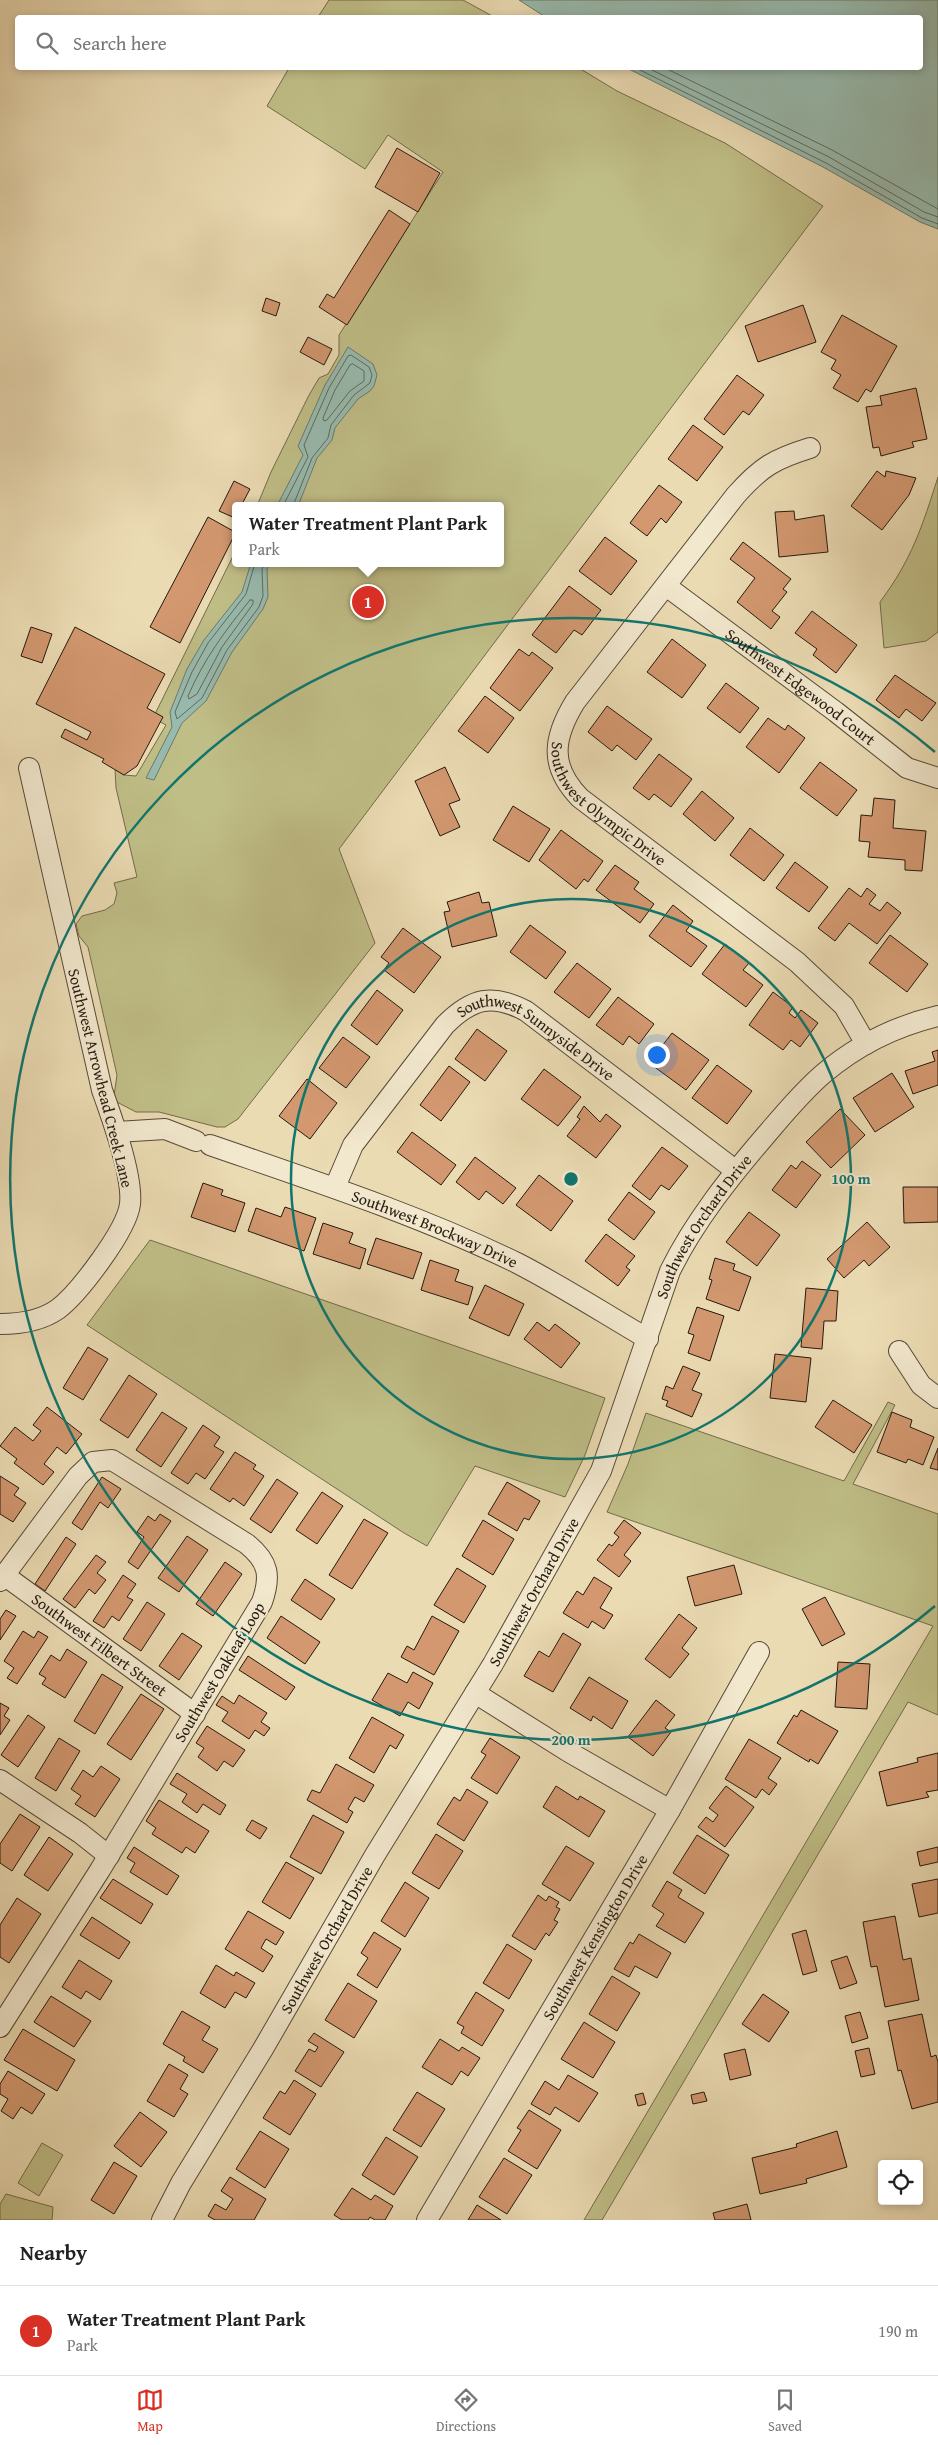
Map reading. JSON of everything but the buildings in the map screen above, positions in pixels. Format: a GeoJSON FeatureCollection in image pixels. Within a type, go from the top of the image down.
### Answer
{"type":"FeatureCollection","features":[{"type":"Feature","properties":{"kind":"street","name":"Southwest Olympic Drive"},"geometry":{"type":"LineString","coordinates":[[810,448],[770,462],[751,477],[575,702],[564,720],[558,748],[562,773],[569,787],[580,798],[790,956],[826,987],[844,1006],[866,1044]]}},
{"type":"Feature","properties":{"kind":"street","name":"Southwest Edgewood Court"},"geometry":{"type":"LineString","coordinates":[[666,586],[836,712],[907,768],[938,778]]}},
{"type":"Feature","properties":{"kind":"street","name":"Southwest Arrowhead Creek Lane"},"geometry":{"type":"LineString","coordinates":[[0,1324],[38,1319],[59,1308],[74,1294],[120,1231],[128,1217],[130,1202],[117,1132],[102,1090],[29,768]]}},
{"type":"Feature","properties":{"kind":"street","name":"Southwest Sunnyside Drive"},"geometry":{"type":"LineString","coordinates":[[335,1187],[352,1145],[446,1024],[460,1009],[468,1005],[495,1000],[511,1003],[526,1011],[735,1170]]}},
{"type":"Feature","properties":{"kind":"street","name":"Southwest Orchard Drive"},"geometry":{"type":"LineString","coordinates":[[162,2220],[181,2183],[263,2049],[375,1855],[475,1693],[601,1471],[670,1272],[682,1246],[735,1170],[792,1105],[824,1074],[866,1044],[898,1029],[938,1016]]}},
{"type":"Feature","properties":{"kind":"street","name":"Southwest Brockway Drive"},"geometry":{"type":"LineString","coordinates":[[117,1132],[165,1129],[335,1187],[445,1230],[518,1264],[648,1339]]}},
{"type":"Feature","properties":{"kind":"street"},"geometry":{"type":"LineString","coordinates":[[899,1351],[921,1385],[938,1398]]}},
{"type":"Feature","properties":{"kind":"street","name":"Southwest Oakleaf Loop"},"geometry":{"type":"LineString","coordinates":[[0,2027],[109,1856],[262,1602],[268,1584],[266,1567],[258,1554],[247,1544],[112,1460],[93,1462],[78,1476],[2,1578]]}},
{"type":"Feature","properties":{"kind":"street","name":"Southwest Filbert Street"},"geometry":{"type":"LineString","coordinates":[[2,1578],[194,1714]]}},
{"type":"Feature","properties":{"kind":"street","name":"Southwest Kensington Drive"},"geometry":{"type":"LineString","coordinates":[[427,2220],[670,1810],[759,1652]]}},
{"type":"Feature","properties":{"kind":"street"},"geometry":{"type":"LineString","coordinates":[[475,1693],[569,1752],[670,1810]]}},
{"type":"Feature","properties":{"kind":"street"},"geometry":{"type":"LineString","coordinates":[[0,1780],[80,1833],[109,1856]]}},
{"type":"Feature","properties":{"kind":"shaded area"},"geometry":{"type":"Polygon","coordinates":[[[329,0],[463,0],[490,15],[319,15],[329,0]]]}},
{"type":"Feature","properties":{"kind":"shaded area"},"geometry":{"type":"Polygon","coordinates":[[[288,70],[582,70],[617,91],[725,143],[823,206],[339,849],[375,943],[238,1119],[225,1127],[217,1127],[159,1112],[136,1112],[115,1101],[117,1075],[88,947],[79,936],[76,924],[82,916],[105,910],[114,904],[117,893],[114,883],[137,877],[116,788],[115,769],[124,775],[136,776],[166,725],[153,718],[232,558],[232,567],[504,567],[504,502],[259,502],[271,472],[308,397],[319,378],[328,374],[339,355],[339,335],[443,172],[388,135],[365,169],[267,106],[288,70]]]}},
{"type":"Feature","properties":{"kind":"shaded area"},"geometry":{"type":"Polygon","coordinates":[[[938,477],[938,632],[926,641],[884,648],[880,602],[900,571],[915,542],[938,477]]]}},
{"type":"Feature","properties":{"kind":"shaded area"},"geometry":{"type":"Polygon","coordinates":[[[150,1240],[605,1398],[585,1455],[565,1497],[475,1466],[427,1546],[404,1533],[87,1325],[150,1240]]]}},
{"type":"Feature","properties":{"kind":"shaded area"},"geometry":{"type":"Polygon","coordinates":[[[888,1402],[895,1405],[853,1484],[938,1514],[938,1715],[908,1702],[602,2220],[584,2220],[933,1626],[607,1512],[628,1464],[646,1413],[844,1481],[888,1402]]]}},
{"type":"Feature","properties":{"kind":"shaded area"},"geometry":{"type":"Polygon","coordinates":[[[42,2143],[63,2155],[39,2196],[18,2183],[42,2143]]]}},
{"type":"Feature","properties":{"kind":"shaded area"},"geometry":{"type":"Polygon","coordinates":[[[6,2194],[53,2207],[52,2220],[0,2220],[0,2204],[6,2194]]]}},
{"type":"Feature","properties":{"kind":"water"},"geometry":{"type":"Polygon","coordinates":[[[519,0],[938,0],[938,229],[920,222],[823,167],[631,70],[923,70],[923,15],[542,15],[519,0]]]}},
{"type":"Feature","properties":{"kind":"water"},"geometry":{"type":"Polygon","coordinates":[[[348,347],[373,364],[377,375],[374,386],[358,399],[335,428],[332,440],[317,458],[300,502],[279,502],[303,455],[298,446],[325,385],[348,347]]]}},
{"type":"Feature","properties":{"kind":"water"},"geometry":{"type":"Polygon","coordinates":[[[250,567],[268,567],[268,597],[263,609],[232,652],[206,701],[182,723],[154,780],[146,778],[172,727],[170,712],[187,669],[204,640],[242,592],[250,567]]]}},
{"type":"Feature","properties":{"kind":"place","name":"Water Treatment Plant Park"},"geometry":{"type":"Point","coordinates":[368,602]}}]}
